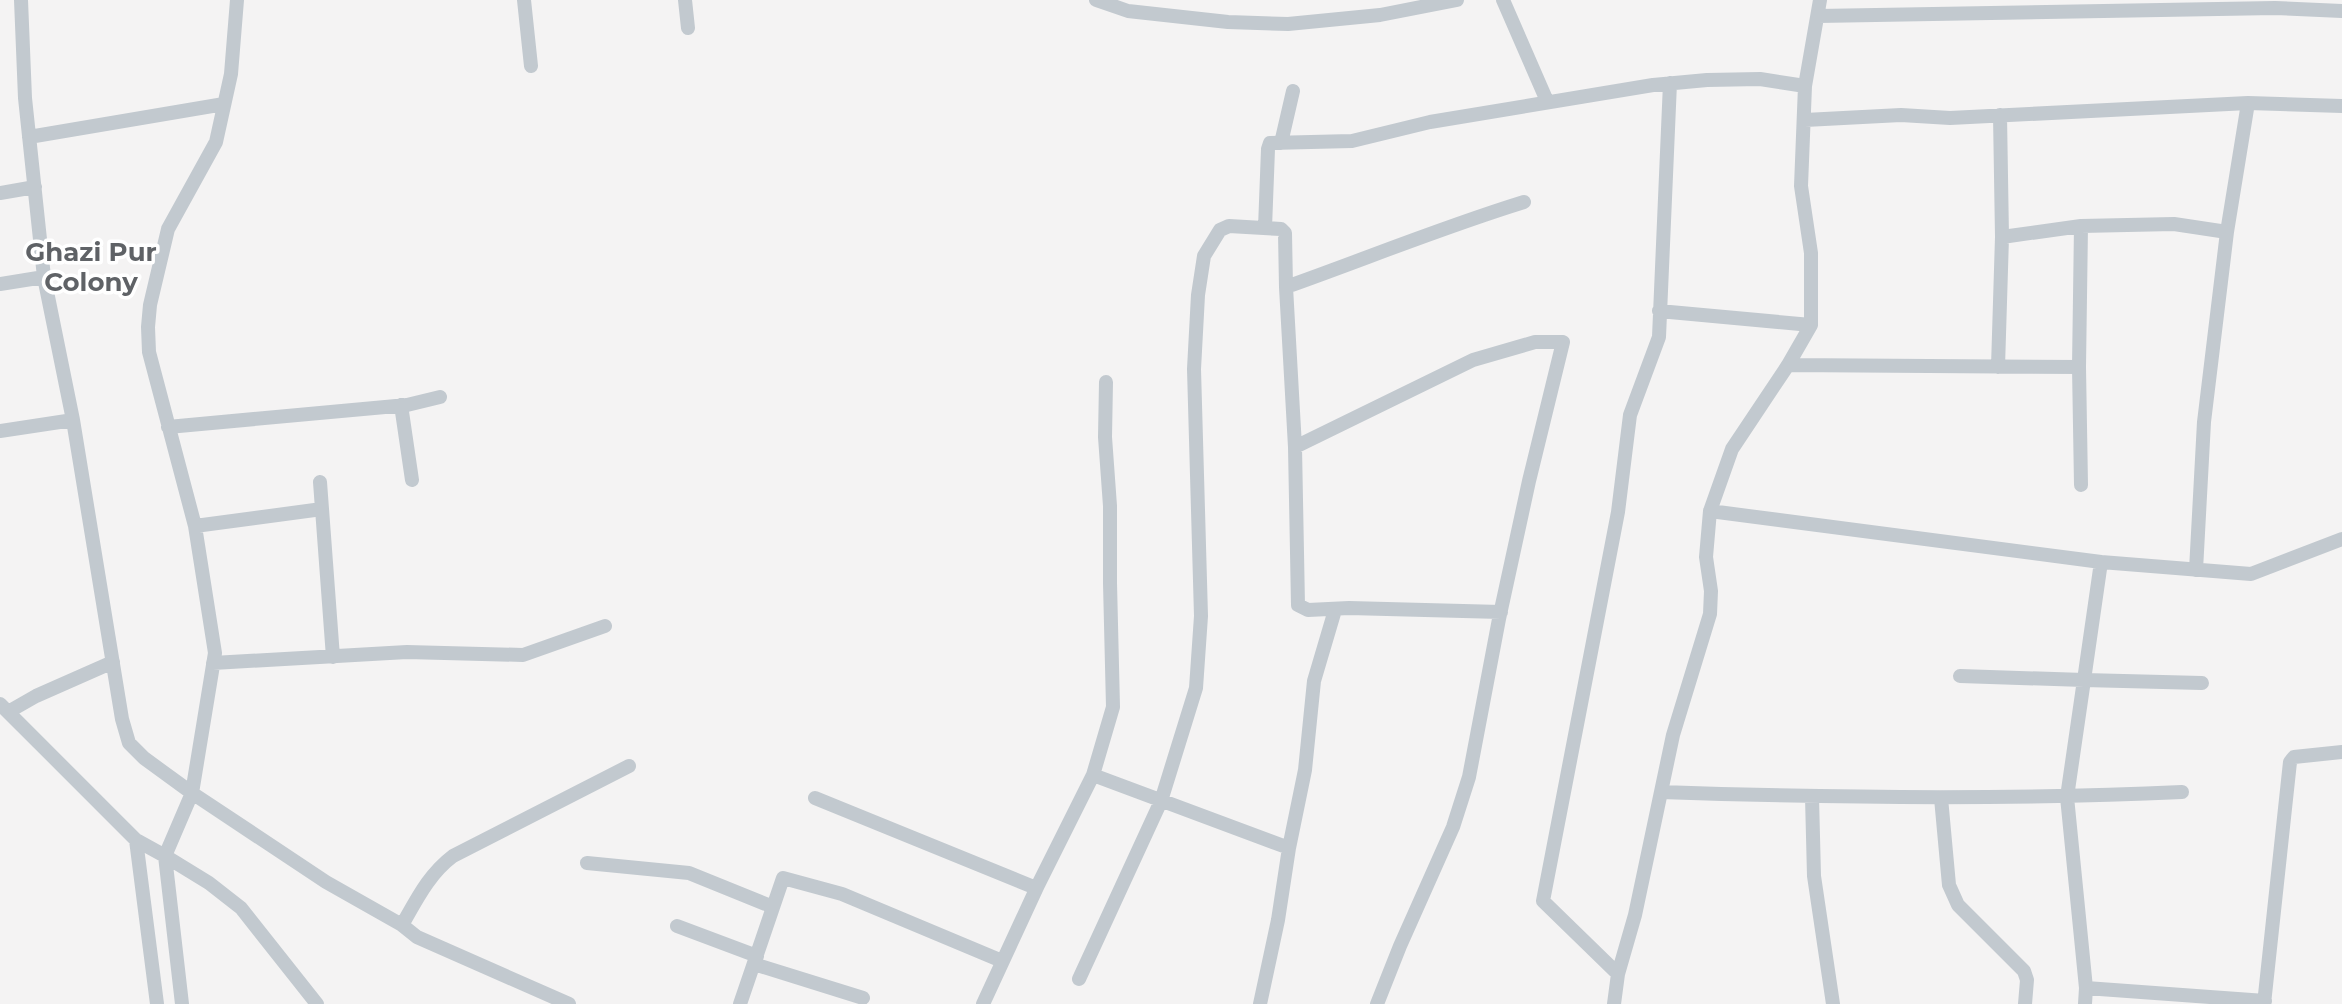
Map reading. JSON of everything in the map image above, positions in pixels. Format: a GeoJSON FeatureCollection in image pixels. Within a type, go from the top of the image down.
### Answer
{"type":"FeatureCollection","features":[{"type":"Feature","properties":{"kind":"street"},"geometry":{"type":"LineString","coordinates":[[21,0],[25,98],[44,277],[73,420],[122,719],[129,743],[144,758],[192,793],[326,882],[402,925],[417,937],[569,1004]]}},
{"type":"Feature","properties":{"kind":"street"},"geometry":{"type":"LineString","coordinates":[[182,1004],[165,856],[192,793],[215,653],[195,526],[149,352],[148,327],[150,305],[168,229],[216,142],[231,74],[237,0]]}},
{"type":"Feature","properties":{"kind":"street"},"geometry":{"type":"LineString","coordinates":[[524,0],[531,66]]}},
{"type":"Feature","properties":{"kind":"street"},"geometry":{"type":"LineString","coordinates":[[685,0],[688,28]]}},
{"type":"Feature","properties":{"kind":"street"},"geometry":{"type":"LineString","coordinates":[[1096,0],[1128,11],[1228,22],[1288,24],[1380,15],[1457,0]]}},
{"type":"Feature","properties":{"kind":"street"},"geometry":{"type":"LineString","coordinates":[[1503,0],[1547,101]]}},
{"type":"Feature","properties":{"kind":"street"},"geometry":{"type":"LineString","coordinates":[[1614,1004],[1618,974],[1635,915],[1673,735],[1710,614],[1711,591],[1706,557],[1710,511],[1732,449],[1811,325],[1811,253],[1801,186],[1805,86],[1820,0]]}},
{"type":"Feature","properties":{"kind":"street"},"geometry":{"type":"LineString","coordinates":[[1818,16],[2275,8],[2342,11]]}},
{"type":"Feature","properties":{"kind":"street"},"geometry":{"type":"LineString","coordinates":[[1265,228],[1270,143],[1352,141],[1430,122],[1670,83],[1760,79],[1805,86]]}},
{"type":"Feature","properties":{"kind":"street"},"geometry":{"type":"LineString","coordinates":[[1618,974],[1543,901],[1618,512],[1630,415],[1659,337],[1670,83]]}},
{"type":"Feature","properties":{"kind":"street"},"geometry":{"type":"LineString","coordinates":[[1281,143],[1293,91]]}},
{"type":"Feature","properties":{"kind":"street"},"geometry":{"type":"LineString","coordinates":[[1805,120],[1901,115],[1950,118],[2248,103],[2342,106]]}},
{"type":"Feature","properties":{"kind":"street"},"geometry":{"type":"LineString","coordinates":[[2196,570],[2204,422],[2227,232],[2248,103]]}},
{"type":"Feature","properties":{"kind":"street"},"geometry":{"type":"LineString","coordinates":[[29,137],[224,104]]}},
{"type":"Feature","properties":{"kind":"street"},"geometry":{"type":"LineString","coordinates":[[1998,367],[2002,237],[2000,115]]}},
{"type":"Feature","properties":{"kind":"street"},"geometry":{"type":"LineString","coordinates":[[0,193],[35,187]]}},
{"type":"Feature","properties":{"kind":"street"},"geometry":{"type":"LineString","coordinates":[[1286,287],[1458,223],[1524,202]]}},
{"type":"Feature","properties":{"kind":"street"},"geometry":{"type":"LineString","coordinates":[[2002,237],[2081,226],[2174,224],[2227,232]]}},
{"type":"Feature","properties":{"kind":"street"},"geometry":{"type":"LineString","coordinates":[[1079,979],[1161,801],[1196,688],[1201,616],[1194,369],[1198,295],[1204,256],[1220,230],[1229,226],[1281,229],[1285,233],[1295,447],[1298,605],[1308,610],[1349,608],[1501,612]]}},
{"type":"Feature","properties":{"kind":"street"},"geometry":{"type":"LineString","coordinates":[[2081,226],[2081,485]]}},
{"type":"Feature","properties":{"kind":"street"},"geometry":{"type":"LineString","coordinates":[[0,284],[44,277]]}},
{"type":"Feature","properties":{"kind":"street"},"geometry":{"type":"LineString","coordinates":[[1659,311],[1811,325]]}},
{"type":"Feature","properties":{"kind":"street"},"geometry":{"type":"LineString","coordinates":[[1295,447],[1473,360],[1535,342],[1563,342],[1529,481],[1465,790],[1453,827],[1377,1004]]}},
{"type":"Feature","properties":{"kind":"street"},"geometry":{"type":"LineString","coordinates":[[1788,365],[2079,367]]}},
{"type":"Feature","properties":{"kind":"street"},"geometry":{"type":"LineString","coordinates":[[983,1004],[1036,888],[1093,775],[1113,707],[1106,382]]}},
{"type":"Feature","properties":{"kind":"street"},"geometry":{"type":"LineString","coordinates":[[168,427],[401,405],[440,397]]}},
{"type":"Feature","properties":{"kind":"street"},"geometry":{"type":"LineString","coordinates":[[401,405],[412,480]]}},
{"type":"Feature","properties":{"kind":"street"},"geometry":{"type":"LineString","coordinates":[[0,431],[73,420]]}},
{"type":"Feature","properties":{"kind":"street"},"geometry":{"type":"LineString","coordinates":[[320,482],[333,657]]}},
{"type":"Feature","properties":{"kind":"street"},"geometry":{"type":"LineString","coordinates":[[195,526],[322,509]]}},
{"type":"Feature","properties":{"kind":"street"},"geometry":{"type":"LineString","coordinates":[[1710,511],[2101,562],[2251,574],[2342,539]]}},
{"type":"Feature","properties":{"kind":"street"},"geometry":{"type":"LineString","coordinates":[[2085,1004],[2067,797],[2101,562]]}},
{"type":"Feature","properties":{"kind":"street"},"geometry":{"type":"LineString","coordinates":[[1260,1004],[1305,770],[1314,681],[1335,610]]}},
{"type":"Feature","properties":{"kind":"street"},"geometry":{"type":"LineString","coordinates":[[213,663],[407,652],[523,655],[605,626]]}},
{"type":"Feature","properties":{"kind":"street"},"geometry":{"type":"LineString","coordinates":[[113,662],[4,708],[136,840],[209,883],[241,908],[317,1004]]}},
{"type":"Feature","properties":{"kind":"street"},"geometry":{"type":"LineString","coordinates":[[1960,676],[2202,683]]}},
{"type":"Feature","properties":{"kind":"street"},"geometry":{"type":"LineString","coordinates":[[2086,988],[2264,1002],[2290,762],[2294,757],[2342,752]]}},
{"type":"Feature","properties":{"kind":"street"},"geometry":{"type":"LineString","coordinates":[[402,925],[427,882],[453,856],[629,766]]}},
{"type":"Feature","properties":{"kind":"street"},"geometry":{"type":"LineString","coordinates":[[1093,775],[1289,848]]}},
{"type":"Feature","properties":{"kind":"street"},"geometry":{"type":"LineString","coordinates":[[1661,792],[1941,798],[2182,792]]}},
{"type":"Feature","properties":{"kind":"street"},"geometry":{"type":"LineString","coordinates":[[1812,797],[1814,876],[1833,1004]]}},
{"type":"Feature","properties":{"kind":"street"},"geometry":{"type":"LineString","coordinates":[[815,798],[1036,888]]}},
{"type":"Feature","properties":{"kind":"street"},"geometry":{"type":"LineString","coordinates":[[1941,798],[1949,885],[1958,905],[2024,971],[2027,980],[2025,1004]]}},
{"type":"Feature","properties":{"kind":"street"},"geometry":{"type":"LineString","coordinates":[[136,840],[157,1004]]}},
{"type":"Feature","properties":{"kind":"street"},"geometry":{"type":"LineString","coordinates":[[587,863],[689,873],[773,907]]}},
{"type":"Feature","properties":{"kind":"street"},"geometry":{"type":"LineString","coordinates":[[740,1004],[783,878],[842,894],[1002,961]]}},
{"type":"Feature","properties":{"kind":"street"},"geometry":{"type":"LineString","coordinates":[[677,926],[755,960],[863,998]]}},
{"type":"Feature","properties":{"kind":"district","name":"Ghazi Pur Colony"},"geometry":{"type":"Point","coordinates":[91,267]}}]}
